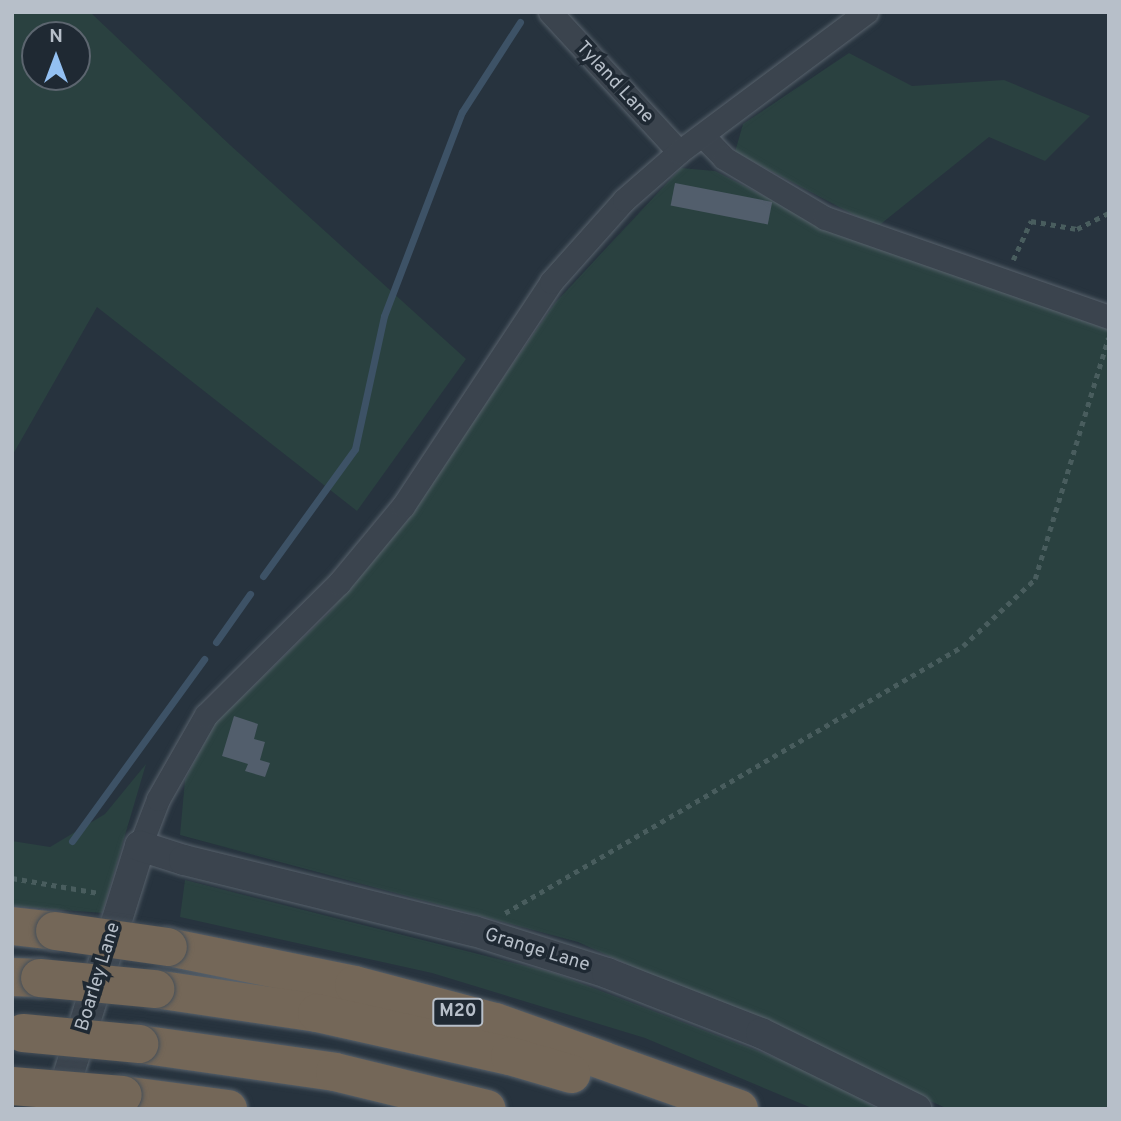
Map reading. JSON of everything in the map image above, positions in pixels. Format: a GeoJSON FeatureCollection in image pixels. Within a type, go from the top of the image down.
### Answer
{"type":"FeatureCollection","features":[{"type":"Feature","properties":{"kind":"highway","name":"M20"},"geometry":{"type":"LineString","coordinates":[[12,926],[168,947],[354,985],[445,1008],[573,1048],[740,1109]]}},
{"type":"Feature","properties":{"kind":"highway","name":"M20"},"geometry":{"type":"LineString","coordinates":[[26,978],[155,989],[317,1013],[497,1053],[617,1087],[680,1109]]}},
{"type":"Feature","properties":{"kind":"highway"},"geometry":{"type":"LineString","coordinates":[[18,1033],[139,1044],[335,1072],[487,1109]]}},
{"type":"Feature","properties":{"kind":"highway"},"geometry":{"type":"LineString","coordinates":[[12,1086],[228,1109]]}},
{"type":"Feature","properties":{"kind":"street","name":"Tyland Lane"},"geometry":{"type":"LineString","coordinates":[[550,12],[680,152]]}},
{"type":"Feature","properties":{"kind":"street"},"geometry":{"type":"LineString","coordinates":[[140,846],[158,799],[206,715],[347,574],[403,506],[551,282],[624,200],[680,152],[704,137],[866,12]]}},
{"type":"Feature","properties":{"kind":"street"},"geometry":{"type":"LineString","coordinates":[[704,137],[724,158],[825,218],[1109,317]]}},
{"type":"Feature","properties":{"kind":"street","name":"Boarley Lane"},"geometry":{"type":"LineString","coordinates":[[58,1109],[140,846]]}},
{"type":"Feature","properties":{"kind":"street","name":"Grange Lane"},"geometry":{"type":"LineString","coordinates":[[140,846],[184,860],[474,931],[607,972],[761,1033],[916,1109]]}},
{"type":"Feature","properties":{"kind":"path"},"geometry":{"type":"LineString","coordinates":[[1003,280],[1031,221],[1077,229],[1109,213]]}},
{"type":"Feature","properties":{"kind":"path"},"geometry":{"type":"LineString","coordinates":[[474,931],[963,646],[1035,579],[1109,337]]}},
{"type":"Feature","properties":{"kind":"path"},"geometry":{"type":"LineString","coordinates":[[12,878],[124,898]]}},
{"type":"Feature","properties":{"kind":"green space"},"geometry":{"type":"Polygon","coordinates":[[[12,12],[90,12],[230,145],[466,359],[357,511],[97,307],[12,456],[12,12]]]}},
{"type":"Feature","properties":{"kind":"green space"},"geometry":{"type":"Polygon","coordinates":[[[849,53],[912,86],[1004,80],[1090,116],[1045,161],[989,137],[877,227],[735,152],[743,124],[849,53]]]}},
{"type":"Feature","properties":{"kind":"green space"},"geometry":{"type":"Polygon","coordinates":[[[681,168],[715,171],[811,220],[1109,330],[1109,1109],[948,1109],[578,942],[180,835],[185,780],[214,724],[330,612],[447,459],[555,303],[681,168]]]}},
{"type":"Feature","properties":{"kind":"green space"},"geometry":{"type":"Polygon","coordinates":[[[146,764],[102,913],[12,906],[12,841],[50,847],[105,814],[146,764]]]}},
{"type":"Feature","properties":{"kind":"green space"},"geometry":{"type":"Polygon","coordinates":[[[185,880],[554,973],[813,1072],[878,1109],[814,1109],[645,1038],[432,973],[180,917],[185,880]]]}},
{"type":"Feature","properties":{"kind":"building"},"geometry":{"type":"Polygon","coordinates":[[[675,183],[772,202],[768,224],[671,206],[675,183]]]}},
{"type":"Feature","properties":{"kind":"building"},"geometry":{"type":"Polygon","coordinates":[[[234,716],[258,724],[254,739],[265,742],[260,760],[270,763],[265,777],[245,771],[248,764],[222,756],[234,716]]]}},
{"type":"Feature","properties":{"kind":"waterway"},"geometry":{"type":"LineString","coordinates":[[263,576],[355,449],[384,316],[462,112],[520,22]]}},
{"type":"Feature","properties":{"kind":"waterway"},"geometry":{"type":"LineString","coordinates":[[216,642],[250,594]]}},
{"type":"Feature","properties":{"kind":"waterway"},"geometry":{"type":"LineString","coordinates":[[72,841],[204,659]]}}]}
